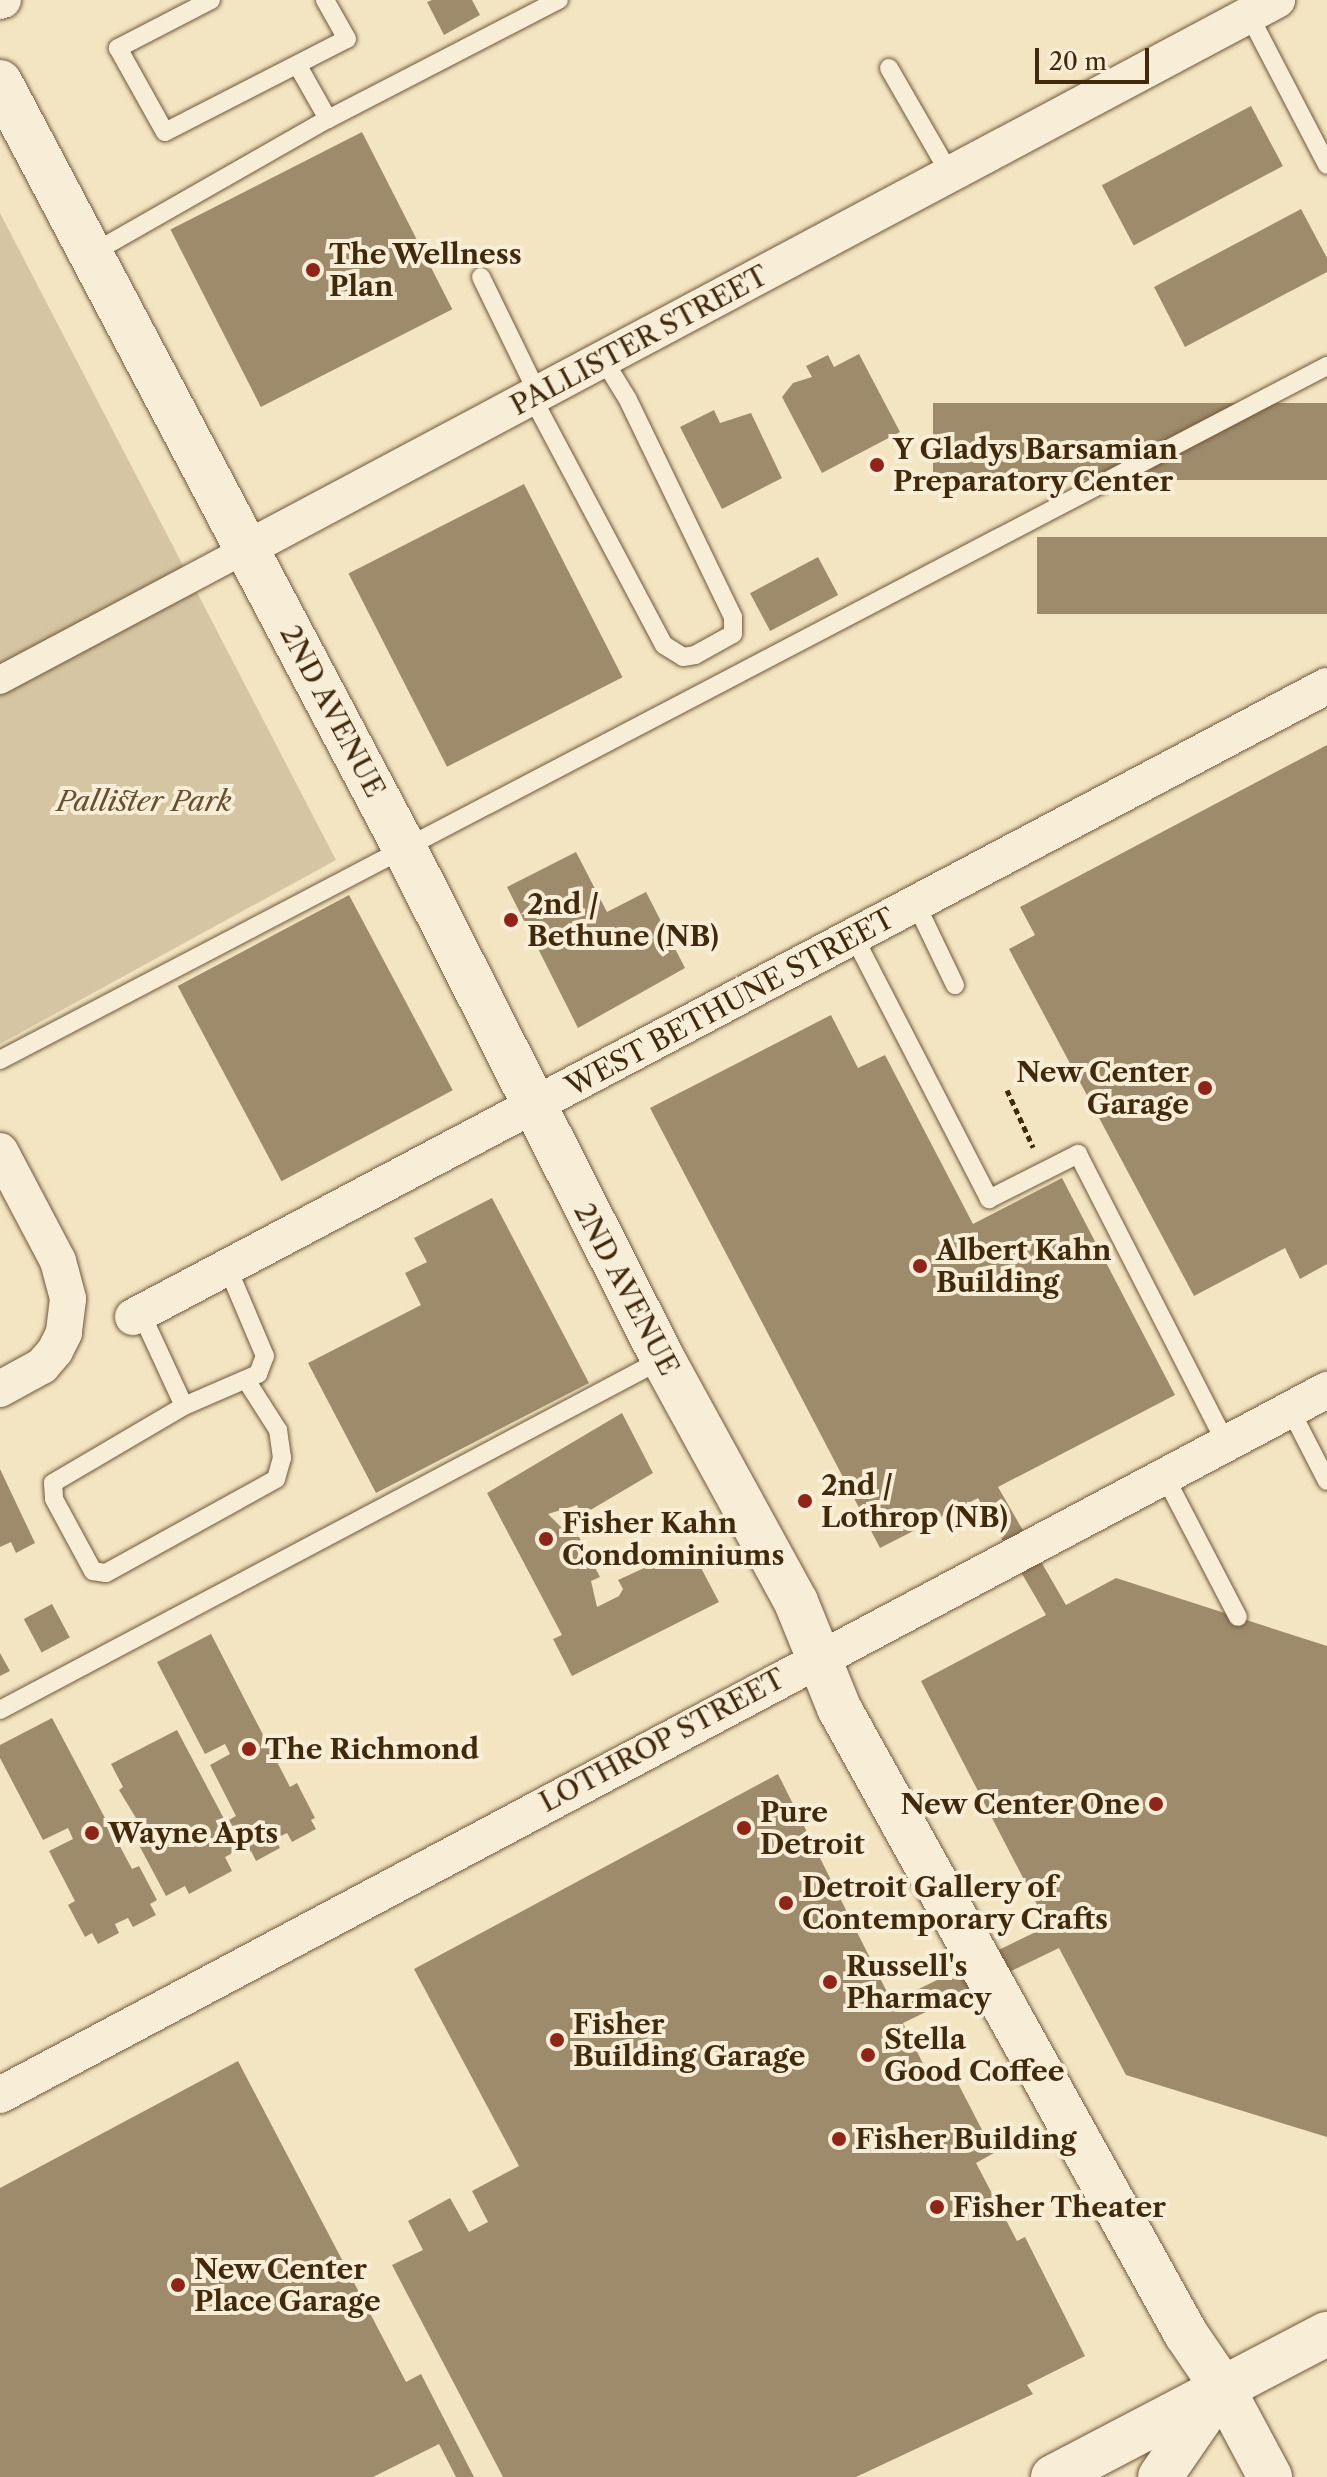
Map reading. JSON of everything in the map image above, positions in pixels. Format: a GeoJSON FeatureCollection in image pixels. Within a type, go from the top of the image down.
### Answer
{"type":"FeatureCollection","features":[{"type":"Feature","properties":{"kind":"street","name":"PALLISTER STREET"},"geometry":{"type":"LineString","coordinates":[[0,680],[1263,7]]}},
{"type":"Feature","properties":{"kind":"street","name":"2ND AVENUE"},"geometry":{"type":"LineString","coordinates":[[0,82],[405,849],[532,1107],[663,1359],[796,1602],[839,1708],[1186,2334],[1222,2387],[1270,2477]]}},
{"type":"Feature","properties":{"kind":"street","name":"WEST BETHUNE STREET"},"geometry":{"type":"LineString","coordinates":[[137,1315],[1327,686]]}},
{"type":"Feature","properties":{"kind":"street"},"geometry":{"type":"LineString","coordinates":[[0,1151],[65,1278],[64,1333],[42,1366],[0,1389]]}},
{"type":"Feature","properties":{"kind":"street","name":"LOTHROP STREET"},"geometry":{"type":"LineString","coordinates":[[0,2095],[818,1657],[1327,1390]]}},
{"type":"Feature","properties":{"kind":"street"},"geometry":{"type":"LineString","coordinates":[[1053,2477],[1327,2334]]}},
{"type":"Feature","properties":{"kind":"street"},"geometry":{"type":"LineString","coordinates":[[1160,2477],[1222,2387]]}},
{"type":"Feature","properties":{"kind":"lane"},"geometry":{"type":"LineString","coordinates":[[211,0],[118,48],[165,132],[347,39],[325,0]]}},
{"type":"Feature","properties":{"kind":"lane"},"geometry":{"type":"LineString","coordinates":[[91,254],[328,119],[559,0]]}},
{"type":"Feature","properties":{"kind":"lane"},"geometry":{"type":"LineString","coordinates":[[1263,7],[1327,165]]}},
{"type":"Feature","properties":{"kind":"lane"},"geometry":{"type":"LineString","coordinates":[[298,66],[328,119]]}},
{"type":"Feature","properties":{"kind":"lane"},"geometry":{"type":"LineString","coordinates":[[889,68],[950,174]]}},
{"type":"Feature","properties":{"kind":"lane"},"geometry":{"type":"LineString","coordinates":[[481,277],[535,395],[664,645],[683,657],[695,655],[733,634],[733,617],[627,398],[603,359]]}},
{"type":"Feature","properties":{"kind":"lane"},"geometry":{"type":"LineString","coordinates":[[0,1060],[1327,366]]}},
{"type":"Feature","properties":{"kind":"lane"},"geometry":{"type":"LineString","coordinates":[[916,904],[955,985]]}},
{"type":"Feature","properties":{"kind":"lane"},"geometry":{"type":"LineString","coordinates":[[854,937],[989,1199],[1078,1154],[1226,1443]]}},
{"type":"Feature","properties":{"kind":"lane"},"geometry":{"type":"LineString","coordinates":[[228,1269],[265,1356],[265,1365],[246,1380],[184,1406],[53,1483],[54,1499],[93,1571],[106,1573],[276,1479],[282,1458],[278,1430],[246,1380]]}},
{"type":"Feature","properties":{"kind":"lane"},"geometry":{"type":"LineString","coordinates":[[137,1315],[175,1396],[184,1406]]}},
{"type":"Feature","properties":{"kind":"lane"},"geometry":{"type":"LineString","coordinates":[[0,1710],[663,1359]]}},
{"type":"Feature","properties":{"kind":"lane"},"geometry":{"type":"LineString","coordinates":[[1290,1409],[1327,1481]]}},
{"type":"Feature","properties":{"kind":"lane"},"geometry":{"type":"LineString","coordinates":[[1164,1475],[1238,1617]]}},
{"type":"Feature","properties":{"kind":"path"},"geometry":{"type":"LineString","coordinates":[[1007,1090],[1046,1170]]}},
{"type":"Feature","properties":{"kind":"green space","name":"Pallister Park"},"geometry":{"type":"Polygon","coordinates":[[[0,213],[336,860],[0,1044],[0,213]]]}},
{"type":"Feature","properties":{"kind":"building"},"geometry":{"type":"Polygon","coordinates":[[[472,0],[480,15],[444,35],[427,2],[472,0]]]}},
{"type":"Feature","properties":{"kind":"building"},"geometry":{"type":"Polygon","coordinates":[[[1251,106],[1283,166],[1134,245],[1102,185],[1251,106]]]}},
{"type":"Feature","properties":{"kind":"building","name":"The Wellness Plan"},"geometry":{"type":"Polygon","coordinates":[[[362,132],[452,309],[261,407],[170,230],[362,132]]]}},
{"type":"Feature","properties":{"kind":"building"},"geometry":{"type":"Polygon","coordinates":[[[1301,209],[1327,258],[1327,272],[1185,347],[1154,287],[1301,209]]]}},
{"type":"Feature","properties":{"kind":"building"},"geometry":{"type":"Polygon","coordinates":[[[859,354],[900,432],[822,473],[782,397],[793,383],[812,377],[806,366],[828,355],[834,367],[859,354]]]}},
{"type":"Feature","properties":{"kind":"building"},"geometry":{"type":"Polygon","coordinates":[[[933,403],[1327,403],[1327,480],[933,480],[933,403]]]}},
{"type":"Feature","properties":{"kind":"building"},"geometry":{"type":"Polygon","coordinates":[[[714,410],[720,423],[751,413],[782,478],[722,509],[680,427],[714,410]]]}},
{"type":"Feature","properties":{"kind":"building"},"geometry":{"type":"Polygon","coordinates":[[[524,484],[623,677],[447,767],[348,573],[524,484]]]}},
{"type":"Feature","properties":{"kind":"building"},"geometry":{"type":"Polygon","coordinates":[[[1037,537],[1327,537],[1327,614],[1037,614],[1037,537]]]}},
{"type":"Feature","properties":{"kind":"building"},"geometry":{"type":"Polygon","coordinates":[[[818,557],[838,595],[770,631],[750,593],[818,557]]]}},
{"type":"Feature","properties":{"kind":"building","name":"New Center Garage"},"geometry":{"type":"Polygon","coordinates":[[[1327,745],[1327,1264],[1300,1279],[1285,1248],[1194,1296],[1009,949],[1035,935],[1020,907],[1327,745]]]}},
{"type":"Feature","properties":{"kind":"building"},"geometry":{"type":"Polygon","coordinates":[[[576,852],[607,912],[646,892],[685,968],[578,1028],[507,887],[576,852]]]}},
{"type":"Feature","properties":{"kind":"building"},"geometry":{"type":"Polygon","coordinates":[[[349,895],[453,1090],[281,1181],[178,986],[349,895]]]}},
{"type":"Feature","properties":{"kind":"building"},"geometry":{"type":"Polygon","coordinates":[[[831,1015],[858,1068],[885,1055],[973,1224],[1062,1178],[1175,1395],[998,1487],[1066,1605],[1116,1578],[1327,1646],[1327,2137],[1126,2075],[1059,1948],[903,2023],[930,2078],[950,2068],[994,2153],[976,2163],[1017,2241],[1025,2237],[1085,2356],[1027,2385],[1033,2394],[856,2477],[503,2477],[392,2265],[423,2250],[408,2221],[450,2198],[469,2232],[488,2222],[472,2191],[519,2166],[414,1969],[778,1774],[892,2002],[1048,1926],[921,1681],[1046,1615],[978,1498],[880,1548],[650,1108],[831,1015]]]}},
{"type":"Feature","properties":{"kind":"building"},"geometry":{"type":"Polygon","coordinates":[[[492,1198],[589,1383],[376,1493],[308,1363],[421,1305],[405,1273],[427,1262],[414,1238],[492,1198]]]}},
{"type":"Feature","properties":{"kind":"building","name":"Fisher Kahn Condominiums"},"geometry":{"type":"Polygon","coordinates":[[[622,1413],[653,1473],[582,1515],[577,1505],[548,1514],[566,1532],[574,1527],[600,1577],[591,1581],[597,1607],[619,1596],[623,1589],[618,1580],[690,1547],[719,1602],[572,1676],[553,1639],[562,1635],[487,1493],[622,1413]]]}},
{"type":"Feature","properties":{"kind":"building"},"geometry":{"type":"Polygon","coordinates":[[[0,1469],[35,1543],[16,1553],[11,1542],[0,1547],[0,1469]]]}},
{"type":"Feature","properties":{"kind":"building"},"geometry":{"type":"Polygon","coordinates":[[[52,1604],[70,1638],[42,1653],[24,1619],[52,1604]]]}},
{"type":"Feature","properties":{"kind":"building","name":"The Richmond"},"geometry":{"type":"Polygon","coordinates":[[[211,1634],[290,1787],[297,1783],[315,1818],[311,1820],[316,1829],[292,1842],[287,1833],[275,1839],[280,1848],[256,1861],[251,1851],[247,1854],[229,1820],[236,1816],[210,1765],[230,1754],[225,1744],[205,1754],[157,1662],[211,1634]]]}},
{"type":"Feature","properties":{"kind":"building"},"geometry":{"type":"Polygon","coordinates":[[[0,1653],[10,1671],[0,1676],[0,1653]]]}},
{"type":"Feature","properties":{"kind":"building","name":"Wayne Apts"},"geometry":{"type":"Polygon","coordinates":[[[52,1718],[132,1869],[139,1866],[157,1900],[150,1904],[156,1915],[133,1927],[128,1918],[115,1924],[119,1933],[98,1944],[92,1933],[85,1937],[68,1905],[75,1901],[49,1851],[73,1839],[68,1828],[43,1840],[0,1758],[0,1745],[52,1718]]]}},
{"type":"Feature","properties":{"kind":"building"},"geometry":{"type":"Polygon","coordinates":[[[177,1730],[240,1849],[225,1857],[232,1871],[189,1894],[185,1886],[166,1896],[132,1832],[142,1828],[119,1790],[123,1787],[111,1764],[177,1730]]]}},
{"type":"Feature","properties":{"kind":"building","name":"New Center Place Garage"},"geometry":{"type":"Polygon","coordinates":[[[238,2061],[406,2382],[421,2374],[474,2477],[456,2477],[439,2444],[373,2477],[0,2477],[0,2188],[238,2061]]]}},
{"type":"Feature","properties":{"kind":"place","name":"The Wellness Plan"},"geometry":{"type":"Point","coordinates":[313,270]}},
{"type":"Feature","properties":{"kind":"place","name":"Y Gladys Barsamian Preparatory Center"},"geometry":{"type":"Point","coordinates":[877,465]}},
{"type":"Feature","properties":{"kind":"place","name":"2nd / Bethune (NB)"},"geometry":{"type":"Point","coordinates":[511,920]}},
{"type":"Feature","properties":{"kind":"place","name":"New Center Garage"},"geometry":{"type":"Point","coordinates":[1205,1088]}},
{"type":"Feature","properties":{"kind":"place","name":"Albert Kahn Building"},"geometry":{"type":"Point","coordinates":[920,1266]}},
{"type":"Feature","properties":{"kind":"place","name":"2nd / Lothrop (NB)"},"geometry":{"type":"Point","coordinates":[805,1501]}},
{"type":"Feature","properties":{"kind":"place","name":"Fisher Kahn Condominiums"},"geometry":{"type":"Point","coordinates":[546,1539]}},
{"type":"Feature","properties":{"kind":"place","name":"The Richmond"},"geometry":{"type":"Point","coordinates":[249,1749]}},
{"type":"Feature","properties":{"kind":"place","name":"New Center One"},"geometry":{"type":"Point","coordinates":[1156,1804]}},
{"type":"Feature","properties":{"kind":"place","name":"Pure Detroit"},"geometry":{"type":"Point","coordinates":[744,1828]}},
{"type":"Feature","properties":{"kind":"place","name":"Wayne Apts"},"geometry":{"type":"Point","coordinates":[92,1833]}},
{"type":"Feature","properties":{"kind":"place","name":"Detroit Gallery of Contemporary Crafts"},"geometry":{"type":"Point","coordinates":[786,1903]}},
{"type":"Feature","properties":{"kind":"place","name":"Russell's Pharmacy"},"geometry":{"type":"Point","coordinates":[830,1982]}},
{"type":"Feature","properties":{"kind":"place","name":"Fisher Building Garage"},"geometry":{"type":"Point","coordinates":[557,2040]}},
{"type":"Feature","properties":{"kind":"place","name":"Stella Good Coffee"},"geometry":{"type":"Point","coordinates":[868,2055]}},
{"type":"Feature","properties":{"kind":"place","name":"Fisher Building"},"geometry":{"type":"Point","coordinates":[839,2139]}},
{"type":"Feature","properties":{"kind":"place","name":"Fisher Theater"},"geometry":{"type":"Point","coordinates":[937,2207]}},
{"type":"Feature","properties":{"kind":"place","name":"New Center Place Garage"},"geometry":{"type":"Point","coordinates":[178,2285]}}]}
